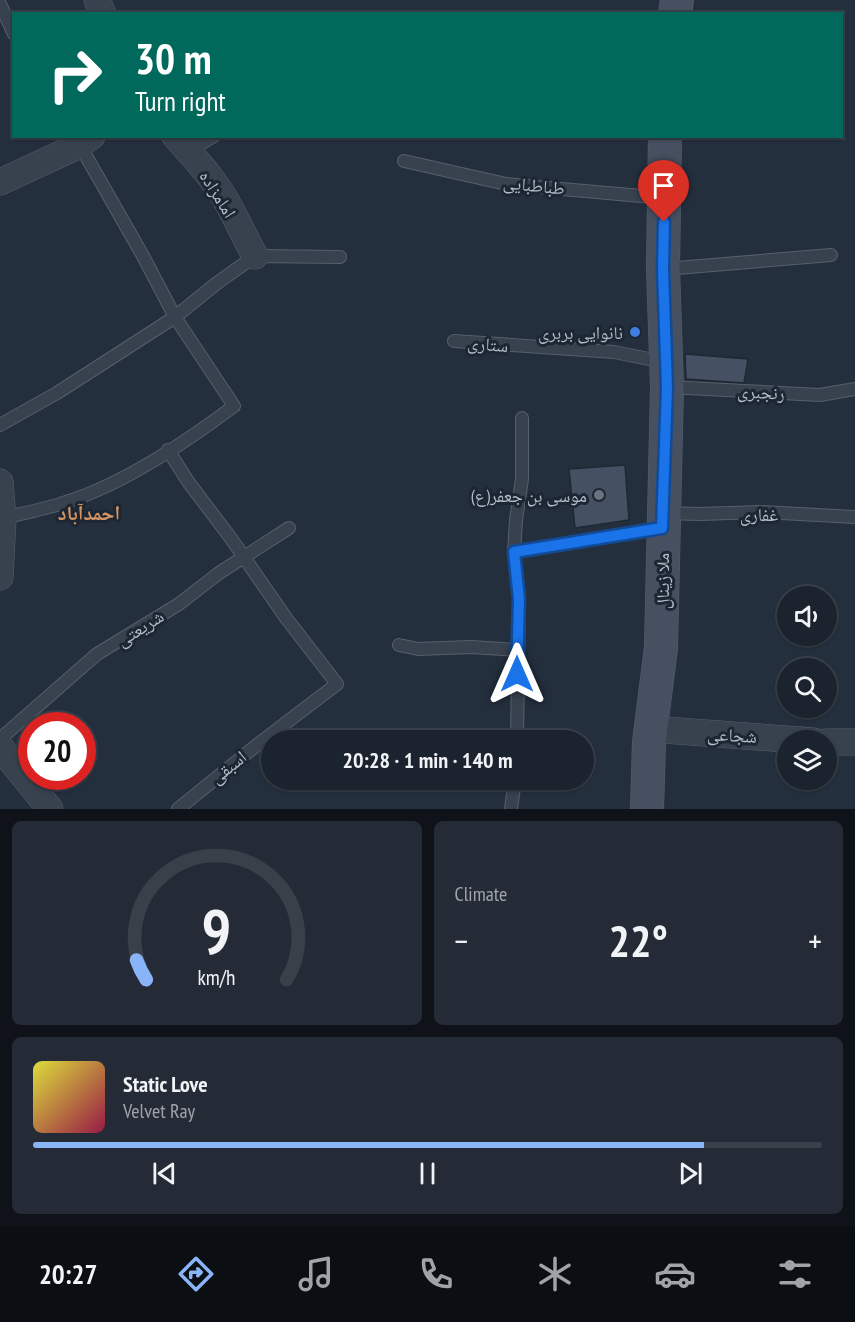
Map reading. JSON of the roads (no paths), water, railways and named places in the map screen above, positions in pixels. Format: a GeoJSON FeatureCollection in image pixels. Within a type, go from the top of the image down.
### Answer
{"type":"FeatureCollection","features":[{"type":"Feature","properties":{"kind":"main road","name":"ملا زینال"},"geometry":{"type":"LineString","coordinates":[[647,809],[649,742],[661,648],[666,375],[663,269],[665,138]]}},
{"type":"Feature","properties":{"kind":"street"},"geometry":{"type":"LineString","coordinates":[[0,182],[82,139]]}},
{"type":"Feature","properties":{"kind":"street","name":"امامزاده"},"geometry":{"type":"LineString","coordinates":[[181,144],[205,170],[227,202],[240,231],[255,256]]}},
{"type":"Feature","properties":{"kind":"street"},"geometry":{"type":"LineString","coordinates":[[0,482],[2,531],[0,577]]}},
{"type":"Feature","properties":{"kind":"street","name":"شجاعی"},"geometry":{"type":"LineString","coordinates":[[651,729],[777,738]]}},
{"type":"Feature","properties":{"kind":"street"},"geometry":{"type":"LineString","coordinates":[[837,742],[855,742]]}},
{"type":"Feature","properties":{"kind":"street"},"geometry":{"type":"LineString","coordinates":[[0,747],[50,809]]}},
{"type":"Feature","properties":{"kind":"lane"},"geometry":{"type":"LineString","coordinates":[[0,4],[12,30]]}},
{"type":"Feature","properties":{"kind":"lane"},"geometry":{"type":"LineString","coordinates":[[181,144],[206,138]]}},
{"type":"Feature","properties":{"kind":"lane"},"geometry":{"type":"LineString","coordinates":[[2,531],[126,476],[234,406],[175,317],[82,139]]}},
{"type":"Feature","properties":{"kind":"lane","name":"طباطبایی"},"geometry":{"type":"LineString","coordinates":[[404,161],[506,184],[665,198]]}},
{"type":"Feature","properties":{"kind":"lane"},"geometry":{"type":"LineString","coordinates":[[663,269],[831,255]]}},
{"type":"Feature","properties":{"kind":"lane"},"geometry":{"type":"LineString","coordinates":[[0,425],[57,393],[175,317],[255,256],[340,257]]}},
{"type":"Feature","properties":{"kind":"lane","name":"ستاری"},"geometry":{"type":"LineString","coordinates":[[454,341],[614,352],[666,375]]}},
{"type":"Feature","properties":{"kind":"lane","name":"رنجبری"},"geometry":{"type":"LineString","coordinates":[[666,375],[820,395],[855,389]]}},
{"type":"Feature","properties":{"kind":"lane"},"geometry":{"type":"LineString","coordinates":[[517,730],[519,599],[514,552],[522,479],[522,418]]}},
{"type":"Feature","properties":{"kind":"lane"},"geometry":{"type":"LineString","coordinates":[[168,450],[243,558]]}},
{"type":"Feature","properties":{"kind":"lane","name":"غفاری"},"geometry":{"type":"LineString","coordinates":[[514,552],[663,520],[710,514],[760,512],[855,517]]}},
{"type":"Feature","properties":{"kind":"lane","name":"شریعتی"},"geometry":{"type":"LineString","coordinates":[[0,739],[97,654],[179,604],[289,528]]}},
{"type":"Feature","properties":{"kind":"lane","name":"اسبقی"},"geometry":{"type":"LineString","coordinates":[[178,809],[256,745],[338,684],[303,641],[243,558]]}},
{"type":"Feature","properties":{"kind":"lane"},"geometry":{"type":"LineString","coordinates":[[399,645],[418,649],[471,647],[517,650]]}},
{"type":"Feature","properties":{"kind":"lane"},"geometry":{"type":"LineString","coordinates":[[511,809],[514,790]]}},
{"type":"Feature","properties":{"kind":"place","name":"نانوایی بربری"},"geometry":{"type":"Point","coordinates":[635,332]}},
{"type":"Feature","properties":{"kind":"place","name":"موسی بن جعفر(ع)"},"geometry":{"type":"Point","coordinates":[599,495]}},
{"type":"Feature","properties":{"kind":"district","name":"احمدآباد"},"geometry":{"type":"Point","coordinates":[89,513]}}]}
